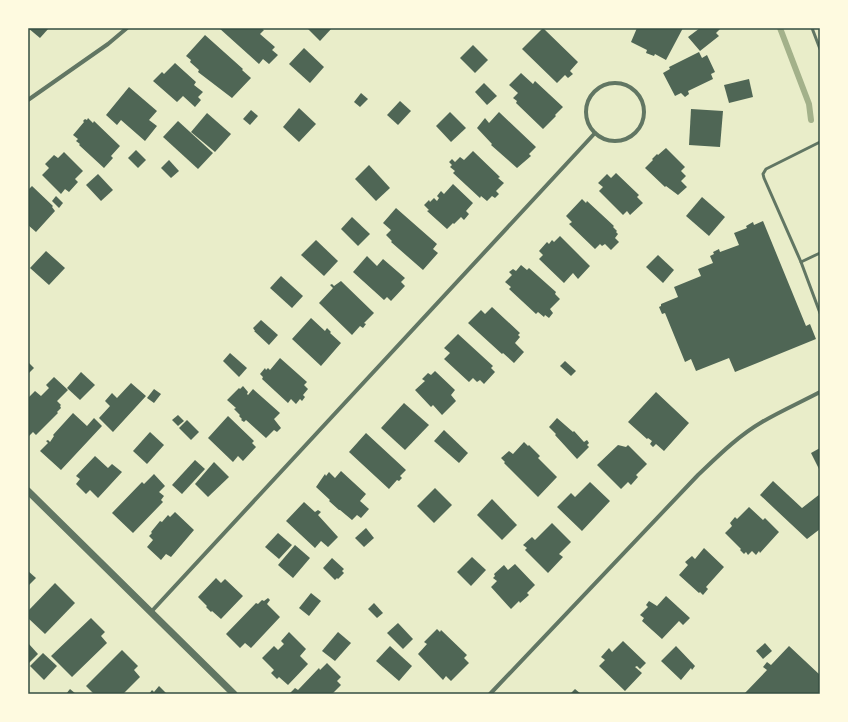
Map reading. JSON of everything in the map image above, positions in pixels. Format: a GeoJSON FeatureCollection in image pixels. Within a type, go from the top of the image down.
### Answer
{"type":"FeatureCollection","features":[{"type":"Feature","properties":{"kind":"street"},"geometry":{"type":"LineString","coordinates":[[28,100],[108,44],[127,28]]}},
{"type":"Feature","properties":{"kind":"street"},"geometry":{"type":"LineString","coordinates":[[610,84],[619,84],[628,86],[636,92],[642,100],[645,110],[644,120],[640,129],[632,136],[623,140],[613,141],[603,139],[595,133],[590,126],[587,117],[588,104],[594,92],[601,87],[610,84]]}},
{"type":"Feature","properties":{"kind":"street"},"geometry":{"type":"LineString","coordinates":[[151,612],[595,133]]}},
{"type":"Feature","properties":{"kind":"street"},"geometry":{"type":"LineString","coordinates":[[490,694],[698,475],[723,452],[762,422],[820,392]]}},
{"type":"Feature","properties":{"kind":"street"},"geometry":{"type":"LineString","coordinates":[[28,491],[234,694]]}},
{"type":"Feature","properties":{"kind":"lane"},"geometry":{"type":"LineString","coordinates":[[812,28],[820,49]]}},
{"type":"Feature","properties":{"kind":"lane"},"geometry":{"type":"LineString","coordinates":[[820,142],[766,169],[763,174],[801,262],[820,313]]}},
{"type":"Feature","properties":{"kind":"lane"},"geometry":{"type":"LineString","coordinates":[[801,262],[820,253]]}},
{"type":"Feature","properties":{"kind":"building"},"geometry":{"type":"Polygon","coordinates":[[[28,28],[49,28],[40,38],[28,28]]]}},
{"type":"Feature","properties":{"kind":"building"},"geometry":{"type":"Polygon","coordinates":[[[219,28],[261,28],[264,30],[260,34],[275,47],[272,50],[278,55],[269,64],[263,59],[259,64],[219,28]]]}},
{"type":"Feature","properties":{"kind":"building"},"geometry":{"type":"Polygon","coordinates":[[[307,28],[332,28],[320,41],[307,28]]]}},
{"type":"Feature","properties":{"kind":"building"},"geometry":{"type":"Polygon","coordinates":[[[543,28],[578,62],[570,71],[573,74],[568,78],[565,75],[557,83],[522,49],[543,28]]]}},
{"type":"Feature","properties":{"kind":"building"},"geometry":{"type":"Polygon","coordinates":[[[637,28],[683,28],[666,60],[655,54],[654,56],[646,53],[647,50],[631,42],[637,28]]]}},
{"type":"Feature","properties":{"kind":"building"},"geometry":{"type":"Polygon","coordinates":[[[700,28],[721,28],[716,33],[719,36],[700,51],[688,37],[700,28]]]}},
{"type":"Feature","properties":{"kind":"building"},"geometry":{"type":"Polygon","coordinates":[[[205,35],[251,78],[232,98],[198,72],[199,70],[186,56],[205,35]]]}},
{"type":"Feature","properties":{"kind":"building"},"geometry":{"type":"Polygon","coordinates":[[[473,45],[488,60],[475,73],[460,58],[473,45]]]}},
{"type":"Feature","properties":{"kind":"building"},"geometry":{"type":"Polygon","coordinates":[[[304,48],[324,67],[310,83],[289,64],[304,48]]]}},
{"type":"Feature","properties":{"kind":"building"},"geometry":{"type":"Polygon","coordinates":[[[699,52],[702,58],[707,55],[715,72],[711,74],[713,79],[688,91],[689,94],[685,97],[681,93],[675,96],[663,73],[670,69],[669,67],[699,52]]]}},
{"type":"Feature","properties":{"kind":"building"},"geometry":{"type":"Polygon","coordinates":[[[175,63],[196,82],[194,85],[203,92],[198,97],[201,100],[195,107],[183,96],[177,102],[153,81],[162,72],[164,74],[175,63]]]}},
{"type":"Feature","properties":{"kind":"building"},"geometry":{"type":"Polygon","coordinates":[[[521,73],[533,84],[535,81],[563,107],[543,129],[516,103],[517,101],[513,98],[518,93],[509,85],[521,73]]]}},
{"type":"Feature","properties":{"kind":"building"},"geometry":{"type":"Polygon","coordinates":[[[749,79],[753,97],[729,103],[724,85],[749,79]]]}},
{"type":"Feature","properties":{"kind":"building"},"geometry":{"type":"Polygon","coordinates":[[[484,83],[497,96],[487,105],[475,92],[484,83]]]}},
{"type":"Feature","properties":{"kind":"building"},"geometry":{"type":"Polygon","coordinates":[[[129,87],[157,111],[149,120],[157,126],[145,141],[121,120],[117,125],[106,115],[129,87]]]}},
{"type":"Feature","properties":{"kind":"building"},"geometry":{"type":"Polygon","coordinates":[[[361,93],[368,99],[360,107],[354,102],[361,93]]]}},
{"type":"Feature","properties":{"kind":"building"},"geometry":{"type":"Polygon","coordinates":[[[400,101],[411,111],[398,125],[387,115],[400,101]]]}},
{"type":"Feature","properties":{"kind":"building"},"geometry":{"type":"Polygon","coordinates":[[[299,108],[316,124],[299,142],[283,127],[299,108]]]}},
{"type":"Feature","properties":{"kind":"building"},"geometry":{"type":"Polygon","coordinates":[[[691,109],[723,111],[720,147],[689,145],[691,109]]]}},
{"type":"Feature","properties":{"kind":"building"},"geometry":{"type":"Polygon","coordinates":[[[251,110],[258,116],[250,125],[243,119],[251,110]]]}},
{"type":"Feature","properties":{"kind":"building"},"geometry":{"type":"Polygon","coordinates":[[[450,112],[466,128],[451,142],[436,126],[450,112]]]}},
{"type":"Feature","properties":{"kind":"building"},"geometry":{"type":"Polygon","coordinates":[[[499,112],[536,147],[529,154],[531,156],[517,168],[491,145],[492,144],[477,128],[485,118],[489,123],[499,112]]]}},
{"type":"Feature","properties":{"kind":"building"},"geometry":{"type":"Polygon","coordinates":[[[207,113],[231,134],[215,152],[191,132],[207,113]]]}},
{"type":"Feature","properties":{"kind":"building"},"geometry":{"type":"Polygon","coordinates":[[[88,118],[93,123],[94,121],[120,146],[111,156],[113,158],[104,168],[79,145],[80,144],[76,141],[78,139],[73,135],[84,122],[83,121],[85,119],[87,120],[88,118]]]}},
{"type":"Feature","properties":{"kind":"building"},"geometry":{"type":"Polygon","coordinates":[[[178,121],[213,153],[198,169],[163,137],[178,121]]]}},
{"type":"Feature","properties":{"kind":"building"},"geometry":{"type":"Polygon","coordinates":[[[666,148],[685,167],[681,171],[686,176],[681,181],[687,187],[678,195],[666,186],[665,187],[645,168],[657,154],[658,155],[666,148]]]}},
{"type":"Feature","properties":{"kind":"building"},"geometry":{"type":"Polygon","coordinates":[[[136,150],[146,160],[138,168],[128,158],[136,150]]]}},
{"type":"Feature","properties":{"kind":"building"},"geometry":{"type":"Polygon","coordinates":[[[473,151],[500,177],[498,178],[504,183],[496,191],[499,194],[495,198],[492,196],[487,201],[481,196],[480,198],[453,173],[455,171],[450,167],[452,165],[449,162],[452,159],[455,162],[460,157],[464,160],[473,151]]]}},
{"type":"Feature","properties":{"kind":"building"},"geometry":{"type":"Polygon","coordinates":[[[64,152],[83,171],[75,179],[78,182],[69,192],[65,189],[61,194],[42,175],[49,168],[45,164],[54,155],[58,158],[64,152]]]}},
{"type":"Feature","properties":{"kind":"building"},"geometry":{"type":"Polygon","coordinates":[[[169,160],[179,171],[171,178],[161,168],[169,160]]]}},
{"type":"Feature","properties":{"kind":"building"},"geometry":{"type":"Polygon","coordinates":[[[369,165],[390,188],[376,201],[355,179],[369,165]]]}},
{"type":"Feature","properties":{"kind":"building"},"geometry":{"type":"Polygon","coordinates":[[[616,173],[639,195],[637,197],[643,203],[630,215],[627,211],[623,215],[599,191],[603,187],[598,183],[607,174],[611,178],[616,173]]]}},
{"type":"Feature","properties":{"kind":"building"},"geometry":{"type":"Polygon","coordinates":[[[98,174],[113,190],[101,201],[86,185],[98,174]]]}},
{"type":"Feature","properties":{"kind":"building"},"geometry":{"type":"Polygon","coordinates":[[[453,184],[473,203],[466,211],[469,214],[464,220],[461,217],[447,229],[427,211],[429,210],[424,205],[429,200],[430,202],[434,198],[437,201],[439,198],[437,196],[441,191],[444,194],[453,184]]]}},
{"type":"Feature","properties":{"kind":"building"},"geometry":{"type":"Polygon","coordinates":[[[32,186],[53,206],[52,207],[55,211],[36,232],[28,225],[28,190],[32,186]]]}},
{"type":"Feature","properties":{"kind":"building"},"geometry":{"type":"Polygon","coordinates":[[[56,196],[63,203],[59,208],[52,201],[56,196]]]}},
{"type":"Feature","properties":{"kind":"building"},"geometry":{"type":"Polygon","coordinates":[[[702,197],[725,217],[709,236],[686,216],[702,197]]]}},
{"type":"Feature","properties":{"kind":"building"},"geometry":{"type":"Polygon","coordinates":[[[582,199],[586,203],[587,201],[614,226],[613,227],[617,231],[616,232],[618,234],[615,238],[619,242],[611,250],[605,244],[602,246],[600,244],[595,249],[569,224],[572,222],[566,216],[582,199]]]}},
{"type":"Feature","properties":{"kind":"building"},"geometry":{"type":"Polygon","coordinates":[[[396,208],[437,244],[433,249],[438,253],[423,270],[391,242],[392,241],[386,235],[391,230],[383,223],[396,208]]]}},
{"type":"Feature","properties":{"kind":"building"},"geometry":{"type":"Polygon","coordinates":[[[352,217],[370,234],[358,246],[341,229],[352,217]]]}},
{"type":"Feature","properties":{"kind":"building"},"geometry":{"type":"Polygon","coordinates":[[[763,221],[806,326],[810,324],[816,339],[735,372],[729,358],[696,371],[691,359],[685,362],[665,313],[662,314],[659,307],[661,304],[678,297],[674,287],[701,276],[698,269],[713,263],[710,256],[714,254],[713,252],[719,249],[720,252],[739,245],[734,233],[747,228],[746,226],[753,222],[754,225],[763,221]]]}},
{"type":"Feature","properties":{"kind":"building"},"geometry":{"type":"Polygon","coordinates":[[[560,236],[590,266],[578,279],[573,273],[564,283],[539,259],[543,255],[539,251],[547,242],[549,244],[552,240],[554,242],[560,236]]]}},
{"type":"Feature","properties":{"kind":"building"},"geometry":{"type":"Polygon","coordinates":[[[316,240],[338,261],[324,276],[301,255],[316,240]]]}},
{"type":"Feature","properties":{"kind":"building"},"geometry":{"type":"Polygon","coordinates":[[[46,251],[65,268],[49,285],[30,268],[46,251]]]}},
{"type":"Feature","properties":{"kind":"building"},"geometry":{"type":"Polygon","coordinates":[[[658,255],[674,270],[663,283],[646,267],[658,255]]]}},
{"type":"Feature","properties":{"kind":"building"},"geometry":{"type":"Polygon","coordinates":[[[367,256],[377,266],[383,259],[405,278],[401,282],[405,286],[391,301],[387,297],[384,300],[353,272],[367,256]]]}},
{"type":"Feature","properties":{"kind":"building"},"geometry":{"type":"Polygon","coordinates":[[[521,265],[527,270],[529,268],[556,292],[555,294],[560,299],[550,309],[553,313],[549,318],[545,315],[544,317],[538,312],[536,314],[509,289],[511,287],[505,282],[512,275],[509,272],[513,269],[516,271],[521,265]]]}},
{"type":"Feature","properties":{"kind":"building"},"geometry":{"type":"Polygon","coordinates":[[[281,276],[303,296],[292,308],[270,288],[281,276]]]}},
{"type":"Feature","properties":{"kind":"building"},"geometry":{"type":"Polygon","coordinates":[[[341,281],[374,313],[364,323],[366,324],[363,328],[360,326],[352,335],[319,303],[333,288],[330,285],[332,284],[334,286],[341,281]]]}},
{"type":"Feature","properties":{"kind":"building"},"geometry":{"type":"Polygon","coordinates":[[[492,307],[520,333],[518,335],[520,337],[515,343],[524,352],[514,363],[468,323],[481,310],[485,314],[492,307]]]}},
{"type":"Feature","properties":{"kind":"building"},"geometry":{"type":"Polygon","coordinates":[[[311,318],[325,331],[327,328],[331,332],[330,333],[341,343],[321,366],[292,339],[311,318]]]}},
{"type":"Feature","properties":{"kind":"building"},"geometry":{"type":"Polygon","coordinates":[[[261,320],[278,335],[269,345],[254,331],[253,328],[261,320]]]}},
{"type":"Feature","properties":{"kind":"building"},"geometry":{"type":"Polygon","coordinates":[[[458,334],[493,366],[491,368],[495,372],[484,384],[480,380],[477,382],[473,378],[469,382],[444,359],[450,353],[444,348],[458,334]]]}},
{"type":"Feature","properties":{"kind":"building"},"geometry":{"type":"Polygon","coordinates":[[[230,353],[247,368],[239,377],[223,361],[230,353]]]}},
{"type":"Feature","properties":{"kind":"building"},"geometry":{"type":"Polygon","coordinates":[[[280,358],[307,382],[304,385],[308,389],[303,395],[305,397],[302,401],[300,399],[296,404],[291,399],[288,403],[262,379],[263,377],[260,374],[265,368],[266,370],[268,368],[270,370],[280,358]]]}},
{"type":"Feature","properties":{"kind":"building"},"geometry":{"type":"Polygon","coordinates":[[[565,361],[576,371],[571,376],[560,366],[565,361]]]}},
{"type":"Feature","properties":{"kind":"building"},"geometry":{"type":"Polygon","coordinates":[[[28,362],[34,368],[28,374],[28,362]]]}},
{"type":"Feature","properties":{"kind":"building"},"geometry":{"type":"Polygon","coordinates":[[[435,371],[455,390],[451,395],[456,401],[442,415],[433,405],[431,407],[415,390],[425,381],[422,379],[428,373],[431,375],[435,371]]]}},
{"type":"Feature","properties":{"kind":"building"},"geometry":{"type":"Polygon","coordinates":[[[81,372],[95,385],[80,400],[67,388],[81,372]]]}},
{"type":"Feature","properties":{"kind":"building"},"geometry":{"type":"Polygon","coordinates":[[[54,377],[68,390],[57,401],[61,405],[61,408],[36,435],[33,432],[28,437],[28,398],[35,391],[41,396],[49,388],[46,385],[54,377]]]}},
{"type":"Feature","properties":{"kind":"building"},"geometry":{"type":"Polygon","coordinates":[[[131,383],[146,396],[113,432],[99,418],[110,406],[105,401],[112,393],[117,398],[131,383]]]}},
{"type":"Feature","properties":{"kind":"building"},"geometry":{"type":"Polygon","coordinates":[[[243,386],[248,392],[248,395],[253,389],[280,413],[274,419],[281,428],[277,432],[274,430],[266,438],[246,420],[244,422],[241,420],[240,415],[234,409],[236,408],[227,400],[243,386]]]}},
{"type":"Feature","properties":{"kind":"building"},"geometry":{"type":"Polygon","coordinates":[[[154,389],[161,394],[154,403],[147,398],[154,389]]]}},
{"type":"Feature","properties":{"kind":"building"},"geometry":{"type":"Polygon","coordinates":[[[656,392],[689,423],[664,451],[656,444],[653,447],[650,444],[652,441],[648,438],[647,439],[628,422],[656,392]]]}},
{"type":"Feature","properties":{"kind":"building"},"geometry":{"type":"Polygon","coordinates":[[[404,403],[429,425],[405,450],[381,428],[404,403]]]}},
{"type":"Feature","properties":{"kind":"building"},"geometry":{"type":"Polygon","coordinates":[[[73,413],[87,426],[94,418],[102,426],[61,470],[40,451],[48,443],[46,441],[48,440],[50,442],[54,436],[53,435],[73,413]]]}},
{"type":"Feature","properties":{"kind":"building"},"geometry":{"type":"Polygon","coordinates":[[[178,415],[184,421],[178,426],[172,420],[178,415]]]}},
{"type":"Feature","properties":{"kind":"building"},"geometry":{"type":"Polygon","coordinates":[[[228,416],[254,441],[252,443],[256,447],[243,461],[238,456],[233,462],[208,438],[228,416]]]}},
{"type":"Feature","properties":{"kind":"building"},"geometry":{"type":"Polygon","coordinates":[[[557,418],[573,432],[574,431],[584,442],[587,440],[589,443],[587,445],[589,447],[577,459],[549,427],[557,418]]]}},
{"type":"Feature","properties":{"kind":"building"},"geometry":{"type":"Polygon","coordinates":[[[187,420],[199,432],[191,440],[179,428],[187,420]]]}},
{"type":"Feature","properties":{"kind":"building"},"geometry":{"type":"Polygon","coordinates":[[[444,430],[468,453],[459,463],[434,441],[444,430]]]}},
{"type":"Feature","properties":{"kind":"building"},"geometry":{"type":"Polygon","coordinates":[[[150,432],[164,445],[147,464],[133,451],[150,432]]]}},
{"type":"Feature","properties":{"kind":"building"},"geometry":{"type":"Polygon","coordinates":[[[366,433],[406,470],[400,476],[402,478],[399,481],[397,480],[389,489],[349,452],[366,433]]]}},
{"type":"Feature","properties":{"kind":"building"},"geometry":{"type":"Polygon","coordinates":[[[524,442],[540,456],[538,458],[557,477],[538,497],[504,463],[505,462],[501,458],[509,451],[513,454],[524,442]]]}},
{"type":"Feature","properties":{"kind":"building"},"geometry":{"type":"Polygon","coordinates":[[[618,445],[626,447],[628,445],[647,464],[636,475],[638,477],[631,485],[628,482],[621,489],[597,465],[618,445]]]}},
{"type":"Feature","properties":{"kind":"building"},"geometry":{"type":"Polygon","coordinates":[[[820,448],[820,471],[811,453],[820,448]]]}},
{"type":"Feature","properties":{"kind":"building"},"geometry":{"type":"Polygon","coordinates":[[[95,456],[108,468],[112,464],[122,472],[98,498],[90,490],[86,494],[76,484],[80,479],[76,476],[95,456]]]}},
{"type":"Feature","properties":{"kind":"building"},"geometry":{"type":"Polygon","coordinates":[[[195,460],[205,469],[182,494],[172,485],[195,460]]]}},
{"type":"Feature","properties":{"kind":"building"},"geometry":{"type":"Polygon","coordinates":[[[214,462],[229,477],[208,497],[195,484],[214,462]]]}},
{"type":"Feature","properties":{"kind":"building"},"geometry":{"type":"Polygon","coordinates":[[[341,471],[366,494],[360,501],[369,509],[361,518],[357,515],[352,520],[329,501],[330,500],[316,487],[325,474],[326,476],[329,472],[335,478],[341,471]]]}},
{"type":"Feature","properties":{"kind":"building"},"geometry":{"type":"Polygon","coordinates":[[[154,474],[165,486],[159,492],[164,496],[161,500],[163,502],[133,533],[112,513],[142,482],[144,484],[154,474]]]}},
{"type":"Feature","properties":{"kind":"building"},"geometry":{"type":"Polygon","coordinates":[[[773,481],[802,508],[820,494],[820,529],[807,539],[760,495],[773,481]]]}},
{"type":"Feature","properties":{"kind":"building"},"geometry":{"type":"Polygon","coordinates":[[[590,482],[610,501],[582,531],[557,507],[571,493],[575,497],[590,482]]]}},
{"type":"Feature","properties":{"kind":"building"},"geometry":{"type":"Polygon","coordinates":[[[435,488],[452,505],[434,523],[417,506],[435,488]]]}},
{"type":"Feature","properties":{"kind":"building"},"geometry":{"type":"Polygon","coordinates":[[[492,499],[517,525],[502,540],[477,515],[492,499]]]}},
{"type":"Feature","properties":{"kind":"building"},"geometry":{"type":"Polygon","coordinates":[[[304,502],[315,512],[318,510],[321,512],[318,515],[338,537],[328,547],[321,541],[315,548],[286,521],[304,502]]]}},
{"type":"Feature","properties":{"kind":"building"},"geometry":{"type":"Polygon","coordinates":[[[749,507],[763,520],[765,518],[779,532],[760,553],[759,551],[756,555],[752,551],[748,555],[746,552],[744,554],[725,533],[732,526],[730,523],[735,517],[737,519],[749,507]]]}},
{"type":"Feature","properties":{"kind":"building"},"geometry":{"type":"Polygon","coordinates":[[[175,512],[194,530],[171,557],[166,554],[161,560],[147,547],[153,540],[149,536],[160,521],[162,522],[168,515],[170,517],[175,512]]]}},
{"type":"Feature","properties":{"kind":"building"},"geometry":{"type":"Polygon","coordinates":[[[552,523],[571,542],[559,554],[563,557],[548,573],[525,550],[527,548],[523,545],[532,537],[535,540],[552,523]]]}},
{"type":"Feature","properties":{"kind":"building"},"geometry":{"type":"Polygon","coordinates":[[[366,528],[374,538],[364,547],[355,538],[366,528]]]}},
{"type":"Feature","properties":{"kind":"building"},"geometry":{"type":"Polygon","coordinates":[[[278,533],[292,545],[279,559],[265,547],[278,533]]]}},
{"type":"Feature","properties":{"kind":"building"},"geometry":{"type":"Polygon","coordinates":[[[295,545],[310,558],[293,578],[278,565],[295,545]]]}},
{"type":"Feature","properties":{"kind":"building"},"geometry":{"type":"Polygon","coordinates":[[[704,548],[724,567],[706,587],[708,589],[703,595],[679,575],[688,565],[685,562],[692,556],[695,559],[704,548]]]}},
{"type":"Feature","properties":{"kind":"building"},"geometry":{"type":"Polygon","coordinates":[[[472,557],[486,570],[471,586],[457,572],[472,557]]]}},
{"type":"Feature","properties":{"kind":"building"},"geometry":{"type":"Polygon","coordinates":[[[332,558],[344,569],[342,571],[344,573],[335,580],[323,568],[332,558]]]}},
{"type":"Feature","properties":{"kind":"building"},"geometry":{"type":"Polygon","coordinates":[[[515,564],[535,585],[527,593],[529,595],[520,603],[519,601],[511,609],[491,587],[497,581],[493,578],[495,576],[494,574],[504,565],[508,570],[515,564]]]}},
{"type":"Feature","properties":{"kind":"building"},"geometry":{"type":"Polygon","coordinates":[[[28,571],[36,578],[28,586],[28,571]]]}},
{"type":"Feature","properties":{"kind":"building"},"geometry":{"type":"Polygon","coordinates":[[[216,578],[221,583],[225,579],[243,596],[221,619],[212,611],[211,612],[198,597],[216,578]]]}},
{"type":"Feature","properties":{"kind":"building"},"geometry":{"type":"Polygon","coordinates":[[[55,583],[75,603],[45,634],[28,618],[28,611],[55,583]]]}},
{"type":"Feature","properties":{"kind":"building"},"geometry":{"type":"Polygon","coordinates":[[[311,593],[321,601],[309,616],[299,608],[311,593]]]}},
{"type":"Feature","properties":{"kind":"building"},"geometry":{"type":"Polygon","coordinates":[[[666,596],[690,618],[683,625],[679,621],[662,639],[642,621],[644,618],[640,615],[648,607],[646,605],[649,601],[657,606],[666,596]]]}},
{"type":"Feature","properties":{"kind":"building"},"geometry":{"type":"Polygon","coordinates":[[[268,598],[270,600],[267,604],[280,617],[251,648],[245,643],[240,648],[226,634],[256,603],[258,604],[262,600],[264,601],[268,598]]]}},
{"type":"Feature","properties":{"kind":"building"},"geometry":{"type":"Polygon","coordinates":[[[374,603],[383,613],[377,618],[368,609],[374,603]]]}},
{"type":"Feature","properties":{"kind":"building"},"geometry":{"type":"Polygon","coordinates":[[[91,618],[105,632],[101,636],[107,643],[72,677],[51,656],[91,618]]]}},
{"type":"Feature","properties":{"kind":"building"},"geometry":{"type":"Polygon","coordinates":[[[398,623],[413,639],[403,649],[387,633],[398,623]]]}},
{"type":"Feature","properties":{"kind":"building"},"geometry":{"type":"Polygon","coordinates":[[[437,629],[440,632],[441,630],[467,655],[464,658],[469,663],[451,681],[446,676],[443,680],[418,654],[427,644],[424,642],[437,629]]]}},
{"type":"Feature","properties":{"kind":"building"},"geometry":{"type":"Polygon","coordinates":[[[289,632],[306,649],[300,656],[308,664],[288,685],[279,677],[277,679],[271,673],[274,670],[262,658],[274,646],[278,650],[284,644],[281,641],[289,632]]]}},
{"type":"Feature","properties":{"kind":"building"},"geometry":{"type":"Polygon","coordinates":[[[338,632],[351,643],[335,661],[322,651],[338,632]]]}},
{"type":"Feature","properties":{"kind":"building"},"geometry":{"type":"Polygon","coordinates":[[[623,641],[646,663],[640,669],[637,666],[635,667],[642,673],[625,691],[599,666],[605,660],[601,657],[609,648],[612,652],[623,641]]]}},
{"type":"Feature","properties":{"kind":"building"},"geometry":{"type":"Polygon","coordinates":[[[28,643],[38,654],[28,664],[28,643]]]}},
{"type":"Feature","properties":{"kind":"building"},"geometry":{"type":"Polygon","coordinates":[[[765,643],[772,651],[763,659],[756,651],[765,643]]]}},
{"type":"Feature","properties":{"kind":"building"},"geometry":{"type":"Polygon","coordinates":[[[390,646],[412,666],[399,681],[376,661],[390,646]]]}},
{"type":"Feature","properties":{"kind":"building"},"geometry":{"type":"Polygon","coordinates":[[[676,646],[695,666],[692,670],[691,668],[681,680],[661,661],[676,646]]]}},
{"type":"Feature","properties":{"kind":"building"},"geometry":{"type":"Polygon","coordinates":[[[789,646],[820,675],[820,694],[744,694],[767,670],[763,667],[767,662],[771,665],[789,646]]]}},
{"type":"Feature","properties":{"kind":"building"},"geometry":{"type":"Polygon","coordinates":[[[122,650],[138,666],[134,670],[140,677],[123,694],[94,694],[86,686],[122,650]]]}},
{"type":"Feature","properties":{"kind":"building"},"geometry":{"type":"Polygon","coordinates":[[[43,653],[57,666],[44,680],[30,666],[43,653]]]}},
{"type":"Feature","properties":{"kind":"building"},"geometry":{"type":"Polygon","coordinates":[[[327,663],[341,677],[337,681],[341,685],[332,694],[290,693],[295,688],[298,690],[319,668],[320,670],[327,663]]]}},
{"type":"Feature","properties":{"kind":"building"},"geometry":{"type":"Polygon","coordinates":[[[159,686],[167,694],[149,694],[152,690],[154,692],[159,686]]]}},
{"type":"Feature","properties":{"kind":"building"},"geometry":{"type":"Polygon","coordinates":[[[70,689],[76,694],[66,694],[70,689]]]}},
{"type":"Feature","properties":{"kind":"building"},"geometry":{"type":"Polygon","coordinates":[[[575,689],[581,694],[570,694],[575,689]]]}},
{"type":"Feature","properties":{"kind":"waterway"},"geometry":{"type":"LineString","coordinates":[[780,28],[809,104],[811,120]]}}]}
